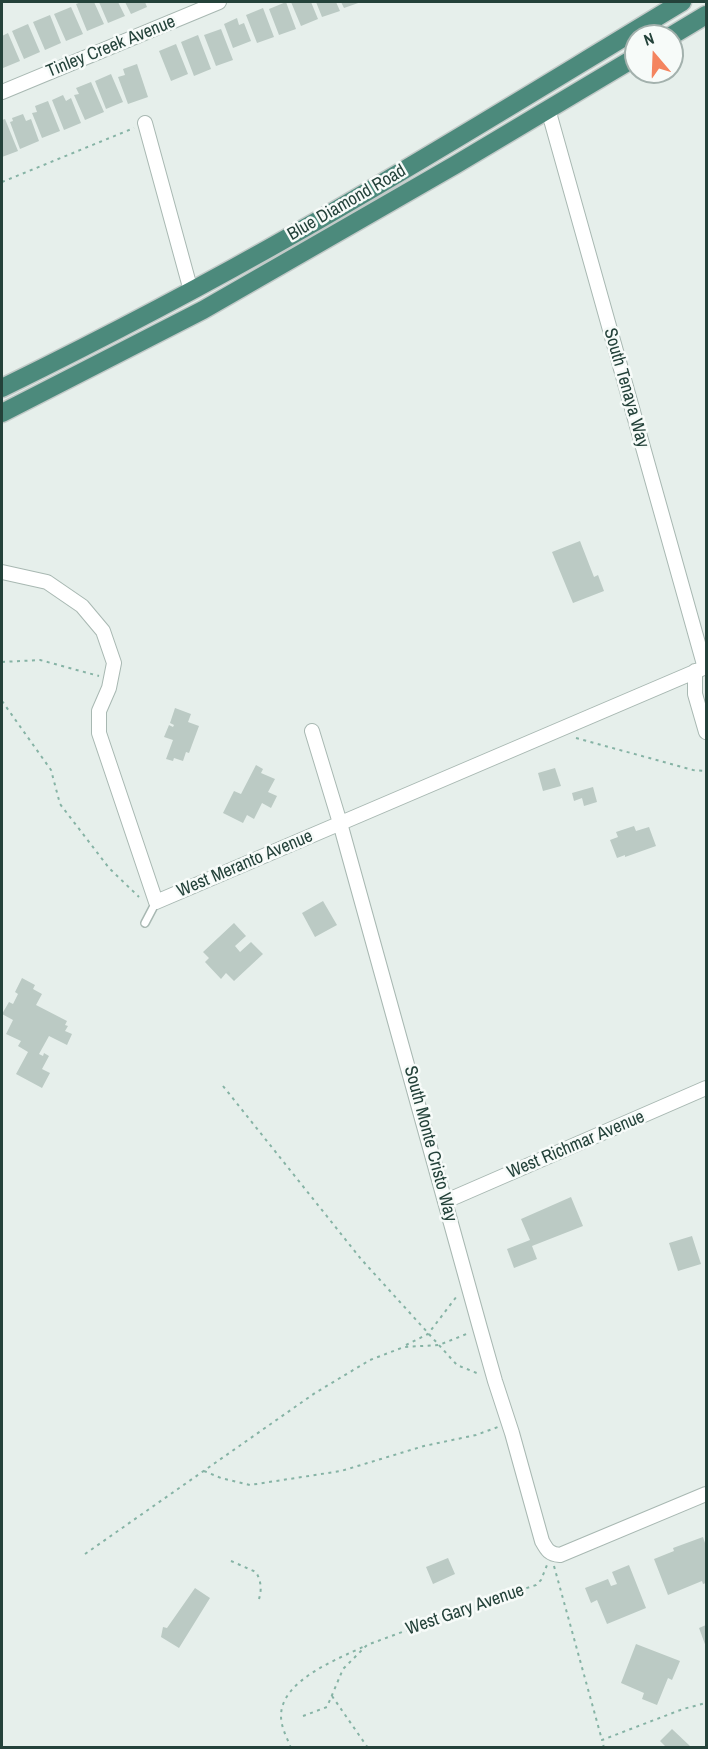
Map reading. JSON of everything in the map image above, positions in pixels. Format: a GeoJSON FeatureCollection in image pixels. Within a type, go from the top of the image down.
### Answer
{"type":"FeatureCollection","features":[{"type":"Feature","properties":{"kind":"highway","name":"Blue Diamond Road"},"geometry":{"type":"LineString","coordinates":[[2,387],[191,291],[304,228],[682,2]]}},
{"type":"Feature","properties":{"kind":"highway"},"geometry":{"type":"LineString","coordinates":[[684,28],[706,15]]}},
{"type":"Feature","properties":{"kind":"highway","name":"Blue Diamond Road"},"geometry":{"type":"LineString","coordinates":[[2,413],[203,310],[455,165],[624,64]]}},
{"type":"Feature","properties":{"kind":"street","name":"Tinley Creek Avenue"},"geometry":{"type":"LineString","coordinates":[[2,92],[219,2]]}},
{"type":"Feature","properties":{"kind":"street","name":"South Tenaya Way"},"geometry":{"type":"LineString","coordinates":[[548,109],[702,669],[695,694],[706,732]]}},
{"type":"Feature","properties":{"kind":"street"},"geometry":{"type":"LineString","coordinates":[[145,123],[191,291]]}},
{"type":"Feature","properties":{"kind":"street","name":"West Meranto Avenue"},"geometry":{"type":"LineString","coordinates":[[2,572],[47,582],[82,606],[104,631],[114,663],[109,688],[99,711],[99,733],[156,902],[702,669]]}},
{"type":"Feature","properties":{"kind":"street","name":"South Monte Cristo Way"},"geometry":{"type":"LineString","coordinates":[[312,731],[340,823],[495,1381],[542,1541],[552,1555]]}},
{"type":"Feature","properties":{"kind":"street","name":"West Richmar Avenue"},"geometry":{"type":"LineString","coordinates":[[446,1201],[706,1088]]}},
{"type":"Feature","properties":{"kind":"street"},"geometry":{"type":"LineString","coordinates":[[552,1555],[560,1555],[706,1494]]}},
{"type":"Feature","properties":{"kind":"lane"},"geometry":{"type":"LineString","coordinates":[[146,923],[156,902]]}},
{"type":"Feature","properties":{"kind":"path"},"geometry":{"type":"LineString","coordinates":[[2,182],[145,123]]}},
{"type":"Feature","properties":{"kind":"path"},"geometry":{"type":"LineString","coordinates":[[2,662],[40,660],[86,671],[111,680]]}},
{"type":"Feature","properties":{"kind":"path"},"geometry":{"type":"LineString","coordinates":[[2,701],[51,770],[60,804],[109,868],[140,897],[156,902]]}},
{"type":"Feature","properties":{"kind":"path"},"geometry":{"type":"LineString","coordinates":[[553,732],[693,770],[706,771]]}},
{"type":"Feature","properties":{"kind":"path"},"geometry":{"type":"LineString","coordinates":[[223,1086],[361,1259],[428,1334],[457,1365],[495,1381]]}},
{"type":"Feature","properties":{"kind":"path"},"geometry":{"type":"LineString","coordinates":[[85,1554],[315,1393],[370,1360],[428,1334],[467,1282]]}},
{"type":"Feature","properties":{"kind":"path"},"geometry":{"type":"LineString","coordinates":[[402,1347],[439,1345],[480,1328]]}},
{"type":"Feature","properties":{"kind":"path"},"geometry":{"type":"LineString","coordinates":[[202,1471],[250,1485],[341,1471],[509,1424]]}},
{"type":"Feature","properties":{"kind":"path"},"geometry":{"type":"LineString","coordinates":[[552,1555],[555,1576],[604,1748]]}},
{"type":"Feature","properties":{"kind":"path","name":"West Gary Avenue"},"geometry":{"type":"LineString","coordinates":[[303,1716],[327,1707],[343,1669],[368,1645],[536,1585],[541,1580],[552,1555]]}},
{"type":"Feature","properties":{"kind":"path"},"geometry":{"type":"LineString","coordinates":[[231,1561],[256,1572],[260,1579],[259,1599]]}},
{"type":"Feature","properties":{"kind":"path"},"geometry":{"type":"LineString","coordinates":[[291,1748],[281,1715],[287,1696],[311,1673],[368,1645]]}},
{"type":"Feature","properties":{"kind":"path"},"geometry":{"type":"LineString","coordinates":[[332,1695],[368,1748]]}},
{"type":"Feature","properties":{"kind":"path"},"geometry":{"type":"LineString","coordinates":[[602,1740],[706,1703]]}},
{"type":"Feature","properties":{"kind":"building"},"geometry":{"type":"Polygon","coordinates":[[[94,2],[104,24],[87,31],[76,4],[94,2]]]}},
{"type":"Feature","properties":{"kind":"building"},"geometry":{"type":"Polygon","coordinates":[[[99,2],[118,2],[125,16],[108,23],[99,2]]]}},
{"type":"Feature","properties":{"kind":"building"},"geometry":{"type":"Polygon","coordinates":[[[125,2],[145,2],[147,7],[131,14],[125,2]]]}},
{"type":"Feature","properties":{"kind":"building"},"geometry":{"type":"Polygon","coordinates":[[[286,2],[296,29],[279,35],[269,9],[286,2]]]}},
{"type":"Feature","properties":{"kind":"building"},"geometry":{"type":"Polygon","coordinates":[[[291,2],[311,2],[318,19],[301,26],[291,2]]]}},
{"type":"Feature","properties":{"kind":"building"},"geometry":{"type":"Polygon","coordinates":[[[316,2],[336,2],[340,11],[322,17],[316,2]]]}},
{"type":"Feature","properties":{"kind":"building"},"geometry":{"type":"Polygon","coordinates":[[[341,2],[361,2],[344,8],[341,2]]]}},
{"type":"Feature","properties":{"kind":"building"},"geometry":{"type":"Polygon","coordinates":[[[71,7],[83,34],[66,41],[54,14],[71,7]]]}},
{"type":"Feature","properties":{"kind":"building"},"geometry":{"type":"Polygon","coordinates":[[[263,8],[274,37],[257,43],[246,15],[263,8]]]}},
{"type":"Feature","properties":{"kind":"building"},"geometry":{"type":"Polygon","coordinates":[[[50,15],[61,43],[45,50],[33,22],[50,15]]]}},
{"type":"Feature","properties":{"kind":"building"},"geometry":{"type":"Polygon","coordinates":[[[237,18],[239,25],[244,23],[251,41],[233,48],[224,24],[237,18]]]}},
{"type":"Feature","properties":{"kind":"building"},"geometry":{"type":"Polygon","coordinates":[[[28,24],[40,52],[24,59],[12,31],[28,24]]]}},
{"type":"Feature","properties":{"kind":"building"},"geometry":{"type":"Polygon","coordinates":[[[221,29],[233,60],[216,66],[204,35],[221,29]]]}},
{"type":"Feature","properties":{"kind":"building"},"geometry":{"type":"Polygon","coordinates":[[[8,33],[20,61],[3,68],[2,36],[8,33]]]}},
{"type":"Feature","properties":{"kind":"building"},"geometry":{"type":"Polygon","coordinates":[[[198,35],[211,69],[194,76],[181,42],[198,35]]]}},
{"type":"Feature","properties":{"kind":"building"},"geometry":{"type":"Polygon","coordinates":[[[176,44],[188,74],[171,81],[159,51],[176,44]]]}},
{"type":"Feature","properties":{"kind":"building"},"geometry":{"type":"Polygon","coordinates":[[[137,64],[148,97],[128,104],[118,77],[125,75],[123,69],[137,64]]]}},
{"type":"Feature","properties":{"kind":"building"},"geometry":{"type":"Polygon","coordinates":[[[111,74],[123,102],[106,109],[95,81],[111,74]]]}},
{"type":"Feature","properties":{"kind":"building"},"geometry":{"type":"Polygon","coordinates":[[[91,82],[104,112],[85,120],[74,95],[79,94],[76,88],[91,82]]]}},
{"type":"Feature","properties":{"kind":"building"},"geometry":{"type":"Polygon","coordinates":[[[63,95],[66,101],[71,98],[81,123],[64,130],[52,100],[63,95]]]}},
{"type":"Feature","properties":{"kind":"building"},"geometry":{"type":"Polygon","coordinates":[[[48,101],[60,131],[42,138],[32,113],[37,112],[35,106],[48,101]]]}},
{"type":"Feature","properties":{"kind":"building"},"geometry":{"type":"Polygon","coordinates":[[[23,114],[26,121],[31,119],[39,141],[20,149],[10,122],[13,121],[12,118],[23,114]]]}},
{"type":"Feature","properties":{"kind":"building"},"geometry":{"type":"Polygon","coordinates":[[[5,119],[18,151],[2,157],[2,120],[5,119]]]}},
{"type":"Feature","properties":{"kind":"building"},"geometry":{"type":"Polygon","coordinates":[[[580,541],[594,577],[598,575],[604,591],[573,603],[552,552],[580,541]]]}},
{"type":"Feature","properties":{"kind":"building"},"geometry":{"type":"Polygon","coordinates":[[[175,708],[191,714],[188,722],[199,726],[189,753],[186,752],[183,761],[174,758],[173,761],[166,759],[173,740],[164,737],[169,725],[173,727],[174,725],[170,723],[175,708]]]}},
{"type":"Feature","properties":{"kind":"building"},"geometry":{"type":"Polygon","coordinates":[[[256,765],[263,769],[261,773],[275,779],[268,792],[277,796],[271,808],[262,803],[254,819],[247,815],[243,823],[223,813],[234,791],[241,794],[256,765]]]}},
{"type":"Feature","properties":{"kind":"building"},"geometry":{"type":"Polygon","coordinates":[[[555,768],[561,786],[543,791],[538,773],[555,768]]]}},
{"type":"Feature","properties":{"kind":"building"},"geometry":{"type":"Polygon","coordinates":[[[593,787],[597,802],[584,806],[582,798],[574,801],[572,793],[593,787]]]}},
{"type":"Feature","properties":{"kind":"building"},"geometry":{"type":"Polygon","coordinates":[[[634,826],[636,831],[649,827],[656,846],[617,858],[610,840],[618,837],[616,832],[634,826]]]}},
{"type":"Feature","properties":{"kind":"building"},"geometry":{"type":"Polygon","coordinates":[[[323,901],[337,925],[315,937],[302,913],[323,901]]]}},
{"type":"Feature","properties":{"kind":"building"},"geometry":{"type":"Polygon","coordinates":[[[234,923],[246,936],[235,946],[240,952],[251,942],[263,954],[234,981],[226,973],[221,979],[205,962],[209,958],[203,952],[234,923]]]}},
{"type":"Feature","properties":{"kind":"building"},"geometry":{"type":"Polygon","coordinates":[[[22,978],[35,985],[33,989],[42,994],[36,1005],[67,1021],[65,1025],[68,1026],[65,1031],[72,1034],[67,1045],[49,1036],[39,1054],[43,1056],[44,1053],[49,1056],[42,1069],[50,1073],[42,1088],[16,1074],[28,1052],[18,1046],[21,1041],[6,1034],[13,1020],[2,1014],[9,1002],[13,1004],[18,994],[15,992],[22,978]]]}},
{"type":"Feature","properties":{"kind":"building"},"geometry":{"type":"Polygon","coordinates":[[[571,1197],[583,1226],[532,1246],[537,1259],[514,1268],[507,1249],[530,1240],[521,1219],[571,1197]]]}},
{"type":"Feature","properties":{"kind":"building"},"geometry":{"type":"Polygon","coordinates":[[[692,1236],[701,1264],[678,1271],[669,1243],[692,1236]]]}},
{"type":"Feature","properties":{"kind":"building"},"geometry":{"type":"Polygon","coordinates":[[[703,1537],[706,1546],[706,1583],[703,1584],[702,1581],[668,1595],[654,1559],[674,1551],[673,1548],[703,1537]]]}},
{"type":"Feature","properties":{"kind":"building"},"geometry":{"type":"Polygon","coordinates":[[[448,1558],[455,1574],[433,1584],[426,1567],[448,1558]]]}},
{"type":"Feature","properties":{"kind":"building"},"geometry":{"type":"Polygon","coordinates":[[[629,1565],[646,1608],[607,1624],[597,1600],[591,1603],[585,1588],[608,1579],[611,1586],[617,1584],[612,1572],[629,1565]]]}},
{"type":"Feature","properties":{"kind":"building"},"geometry":{"type":"Polygon","coordinates":[[[195,1588],[210,1598],[179,1648],[161,1637],[163,1627],[167,1628],[195,1588]]]}},
{"type":"Feature","properties":{"kind":"building"},"geometry":{"type":"Polygon","coordinates":[[[706,1625],[706,1647],[699,1628],[706,1625]]]}},
{"type":"Feature","properties":{"kind":"building"},"geometry":{"type":"Polygon","coordinates":[[[636,1644],[680,1661],[672,1680],[668,1678],[657,1705],[642,1699],[644,1693],[621,1683],[636,1644]]]}},
{"type":"Feature","properties":{"kind":"building"},"geometry":{"type":"Polygon","coordinates":[[[672,1729],[690,1746],[689,1748],[664,1748],[665,1746],[660,1741],[672,1729]]]}}]}
